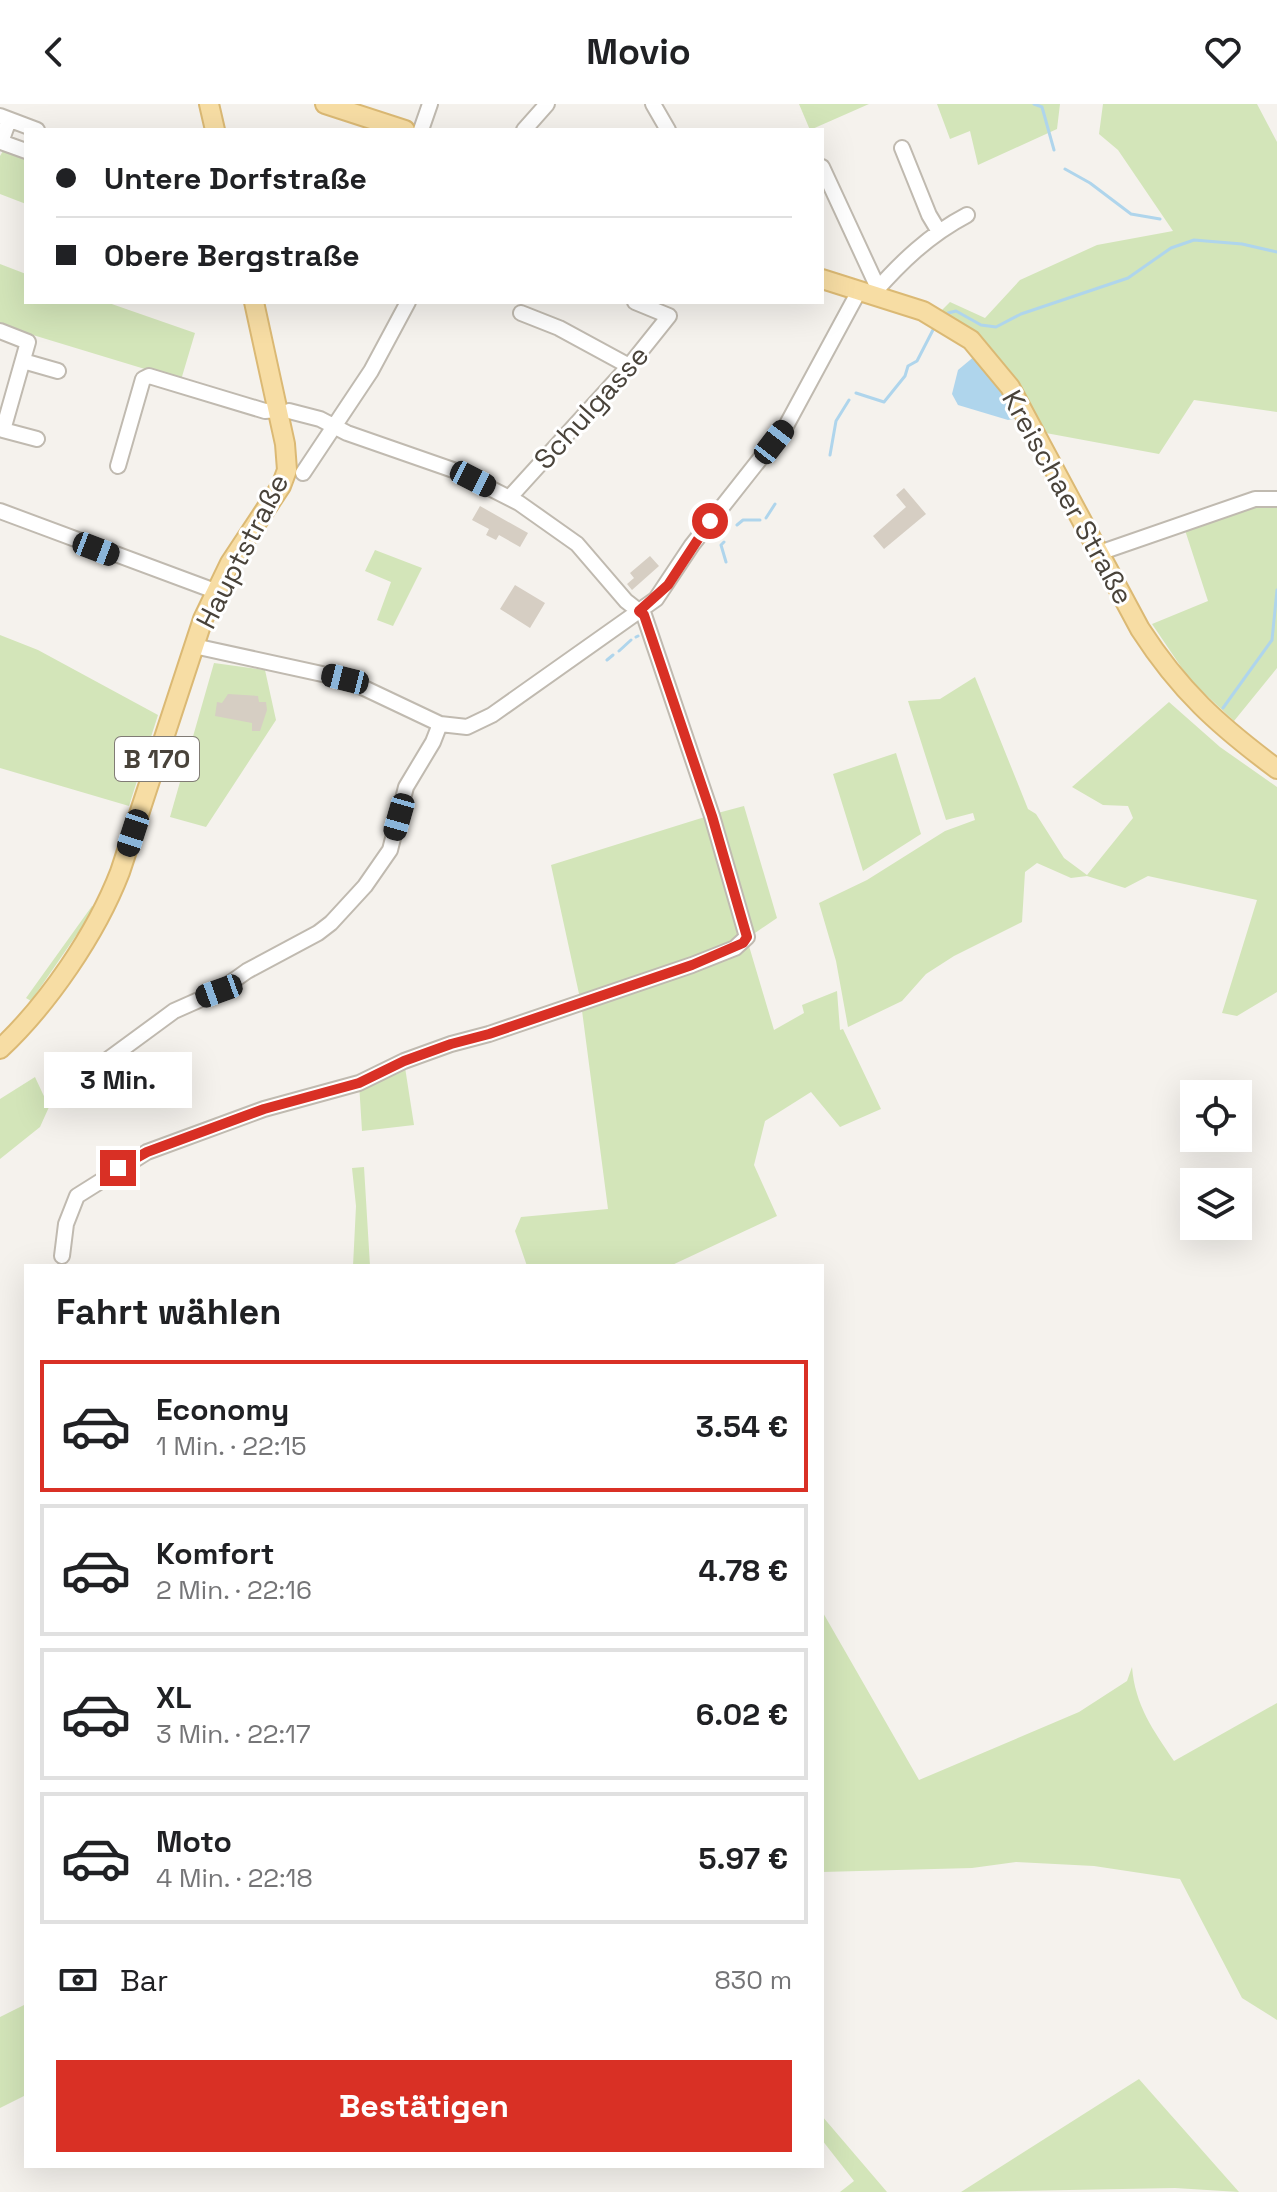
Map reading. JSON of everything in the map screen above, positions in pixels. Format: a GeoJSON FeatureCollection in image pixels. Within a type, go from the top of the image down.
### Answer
{"type":"FeatureCollection","features":[{"type":"Feature","properties":{"kind":"main road"},"geometry":{"type":"LineString","coordinates":[[209,104],[215,128]]}},
{"type":"Feature","properties":{"kind":"main road"},"geometry":{"type":"LineString","coordinates":[[325,104],[399,128]]}},
{"type":"Feature","properties":{"kind":"main road","name":"Kreischaer Straße"},"geometry":{"type":"LineString","coordinates":[[824,280],[870,291],[923,311],[971,340],[1010,387],[1140,629],[1181,686],[1220,727],[1277,769]]}},
{"type":"Feature","properties":{"kind":"main road","name":"Hauptstraße"},"geometry":{"type":"LineString","coordinates":[[0,1049],[37,1008],[93,929],[120,872],[215,591],[281,486],[287,470],[283,410],[255,304]]}},
{"type":"Feature","properties":{"kind":"street"},"geometry":{"type":"LineString","coordinates":[[422,128],[430,104]]}},
{"type":"Feature","properties":{"kind":"street"},"geometry":{"type":"LineString","coordinates":[[526,128],[547,104]]}},
{"type":"Feature","properties":{"kind":"street"},"geometry":{"type":"LineString","coordinates":[[653,104],[667,128]]}},
{"type":"Feature","properties":{"kind":"street"},"geometry":{"type":"LineString","coordinates":[[24,150],[0,142],[5,118],[32,128]]}},
{"type":"Feature","properties":{"kind":"street"},"geometry":{"type":"LineString","coordinates":[[902,148],[938,230]]}},
{"type":"Feature","properties":{"kind":"street"},"geometry":{"type":"LineString","coordinates":[[824,172],[870,291]]}},
{"type":"Feature","properties":{"kind":"street"},"geometry":{"type":"LineString","coordinates":[[194,646],[345,679],[440,724],[467,727],[492,715],[639,611],[668,585],[693,544],[786,426],[870,291],[938,230],[967,215]]}},
{"type":"Feature","properties":{"kind":"street"},"geometry":{"type":"LineString","coordinates":[[303,473],[336,427],[407,304]]}},
{"type":"Feature","properties":{"kind":"street","name":"Schulgasse"},"geometry":{"type":"LineString","coordinates":[[510,497],[629,366],[669,316],[640,304]]}},
{"type":"Feature","properties":{"kind":"street"},"geometry":{"type":"LineString","coordinates":[[521,313],[559,328],[629,366]]}},
{"type":"Feature","properties":{"kind":"street"},"geometry":{"type":"LineString","coordinates":[[0,331],[28,342],[6,401],[3,430],[37,439]]}},
{"type":"Feature","properties":{"kind":"street"},"geometry":{"type":"LineString","coordinates":[[23,361],[58,371]]}},
{"type":"Feature","properties":{"kind":"street"},"geometry":{"type":"LineString","coordinates":[[62,1256],[66,1224],[77,1196],[147,1152],[264,1109],[359,1083],[404,1061],[451,1044],[692,965],[735,948],[747,937],[712,816],[644,615],[626,601],[577,544],[510,497],[462,474],[283,410],[265,411],[149,376],[143,379],[118,466]]}},
{"type":"Feature","properties":{"kind":"street"},"geometry":{"type":"LineString","coordinates":[[1099,553],[1255,499],[1277,499]]}},
{"type":"Feature","properties":{"kind":"street"},"geometry":{"type":"LineString","coordinates":[[0,511],[215,591]]}},
{"type":"Feature","properties":{"kind":"street"},"geometry":{"type":"LineString","coordinates":[[91,1072],[174,1011],[219,991],[247,971],[331,923],[365,886],[390,850],[406,787],[440,724]]}},
{"type":"Feature","properties":{"kind":"green space"},"geometry":{"type":"Polygon","coordinates":[[[799,104],[869,104],[815,128],[809,128],[799,104]]]}},
{"type":"Feature","properties":{"kind":"green space"},"geometry":{"type":"Polygon","coordinates":[[[937,104],[1060,104],[1057,129],[978,165],[970,131],[950,139],[937,104]]]}},
{"type":"Feature","properties":{"kind":"green space"},"geometry":{"type":"Polygon","coordinates":[[[1103,104],[1257,104],[1277,142],[1277,412],[1194,400],[1159,454],[1035,431],[939,313],[950,302],[985,318],[1020,280],[1097,245],[1173,231],[1118,150],[1099,134],[1103,104]]]}},
{"type":"Feature","properties":{"kind":"green space"},"geometry":{"type":"Polygon","coordinates":[[[4,149],[24,157],[24,203],[0,194],[0,156],[4,149]]]}},
{"type":"Feature","properties":{"kind":"green space"},"geometry":{"type":"Polygon","coordinates":[[[0,264],[24,273],[24,304],[112,304],[195,333],[181,380],[0,325],[0,264]]]}},
{"type":"Feature","properties":{"kind":"green space"},"geometry":{"type":"Polygon","coordinates":[[[1255,502],[1277,504],[1277,668],[1234,721],[1190,680],[1152,624],[1208,601],[1184,527],[1255,502]]]}},
{"type":"Feature","properties":{"kind":"green space"},"geometry":{"type":"Polygon","coordinates":[[[375,550],[422,568],[393,626],[377,620],[391,582],[365,571],[375,550]]]}},
{"type":"Feature","properties":{"kind":"green space"},"geometry":{"type":"Polygon","coordinates":[[[0,635],[38,650],[158,715],[129,806],[0,768],[0,635]]]}},
{"type":"Feature","properties":{"kind":"green space"},"geometry":{"type":"Polygon","coordinates":[[[214,663],[265,670],[276,720],[206,827],[170,817],[214,663]]]}},
{"type":"Feature","properties":{"kind":"green space"},"geometry":{"type":"Polygon","coordinates":[[[975,677],[1028,809],[1036,814],[1064,858],[1087,875],[1133,818],[1128,806],[1103,805],[1072,787],[1169,702],[1220,747],[1277,787],[1277,992],[1237,1016],[1222,1013],[1257,900],[1148,876],[1125,888],[1087,876],[1071,878],[1037,863],[1025,872],[1022,922],[954,956],[926,974],[902,1001],[848,1027],[836,961],[819,903],[867,880],[945,831],[975,820],[973,813],[946,820],[908,701],[940,699],[975,677]]]}},
{"type":"Feature","properties":{"kind":"green space"},"geometry":{"type":"Polygon","coordinates":[[[896,753],[921,834],[863,871],[833,774],[896,753]]]}},
{"type":"Feature","properties":{"kind":"green space"},"geometry":{"type":"Polygon","coordinates":[[[744,806],[777,918],[755,933],[748,931],[714,814],[744,806]]]}},
{"type":"Feature","properties":{"kind":"green space"},"geometry":{"type":"Polygon","coordinates":[[[708,816],[740,926],[738,939],[694,969],[749,946],[774,1030],[804,1013],[802,1005],[837,991],[840,1030],[843,1029],[881,1109],[840,1127],[811,1092],[765,1121],[754,1165],[777,1216],[674,1264],[526,1264],[515,1231],[521,1217],[608,1209],[581,1003],[551,865],[708,816]]]}},
{"type":"Feature","properties":{"kind":"green space"},"geometry":{"type":"Polygon","coordinates":[[[92,906],[95,908],[31,1001],[26,998],[92,906]]]}},
{"type":"Feature","properties":{"kind":"green space"},"geometry":{"type":"Polygon","coordinates":[[[404,1061],[414,1125],[362,1131],[359,1083],[404,1061]]]}},
{"type":"Feature","properties":{"kind":"green space"},"geometry":{"type":"Polygon","coordinates":[[[35,1077],[49,1107],[40,1127],[0,1159],[0,1099],[35,1077]]]}},
{"type":"Feature","properties":{"kind":"green space"},"geometry":{"type":"Polygon","coordinates":[[[364,1167],[370,1264],[353,1264],[356,1206],[352,1168],[364,1167]]]}},
{"type":"Feature","properties":{"kind":"green space"},"geometry":{"type":"Polygon","coordinates":[[[824,1614],[919,1780],[1079,1712],[1127,1681],[1132,1667],[1141,1705],[1174,1761],[1277,1703],[1277,2020],[1242,1998],[1180,1879],[1094,1866],[1016,1862],[972,1868],[824,1872],[824,1614]]]}},
{"type":"Feature","properties":{"kind":"green space"},"geometry":{"type":"Polygon","coordinates":[[[24,2005],[24,2096],[0,2108],[0,2017],[24,2005]]]}},
{"type":"Feature","properties":{"kind":"green space"},"geometry":{"type":"Polygon","coordinates":[[[1139,2079],[1239,2192],[1175,2188],[961,2192],[1139,2079]]]}},
{"type":"Feature","properties":{"kind":"green space"},"geometry":{"type":"Polygon","coordinates":[[[824,2118],[887,2192],[840,2192],[854,2181],[824,2143],[824,2118]]]}},
{"type":"Feature","properties":{"kind":"water"},"geometry":{"type":"Polygon","coordinates":[[[976,355],[996,379],[1018,418],[1008,420],[958,405],[952,394],[958,370],[976,355]]]}},
{"type":"Feature","properties":{"kind":"building"},"geometry":{"type":"Polygon","coordinates":[[[904,488],[926,514],[884,549],[873,536],[906,507],[896,495],[904,488]]]}},
{"type":"Feature","properties":{"kind":"building"},"geometry":{"type":"Polygon","coordinates":[[[480,506],[528,533],[520,547],[499,535],[496,540],[486,535],[489,529],[472,520],[480,506]]]}},
{"type":"Feature","properties":{"kind":"building"},"geometry":{"type":"Polygon","coordinates":[[[650,556],[659,566],[632,590],[627,584],[634,578],[630,573],[650,556]]]}},
{"type":"Feature","properties":{"kind":"building"},"geometry":{"type":"Polygon","coordinates":[[[515,585],[545,603],[530,628],[500,609],[515,585]]]}},
{"type":"Feature","properties":{"kind":"building"},"geometry":{"type":"Polygon","coordinates":[[[228,694],[258,696],[259,702],[266,702],[267,710],[260,731],[252,731],[252,723],[215,716],[217,702],[222,703],[228,694]]]}},
{"type":"Feature","properties":{"kind":"waterway"},"geometry":{"type":"LineString","coordinates":[[1034,104],[1042,107],[1054,150]]}},
{"type":"Feature","properties":{"kind":"waterway"},"geometry":{"type":"LineString","coordinates":[[1065,169],[1090,183],[1131,214],[1160,219]]}},
{"type":"Feature","properties":{"kind":"waterway"},"geometry":{"type":"LineString","coordinates":[[948,313],[956,311],[981,325],[996,327],[1021,314],[1128,278],[1171,248],[1194,240],[1242,244],[1277,252]]}},
{"type":"Feature","properties":{"kind":"waterway"},"geometry":{"type":"LineString","coordinates":[[856,393],[884,402],[905,376],[908,366],[917,361],[935,326]]}},
{"type":"Feature","properties":{"kind":"waterway"},"geometry":{"type":"LineString","coordinates":[[830,455],[836,421],[849,400]]}},
{"type":"Feature","properties":{"kind":"waterway"},"geometry":{"type":"LineString","coordinates":[[766,518],[775,504]]}},
{"type":"Feature","properties":{"kind":"waterway"},"geometry":{"type":"LineString","coordinates":[[737,525],[743,520],[760,520]]}},
{"type":"Feature","properties":{"kind":"waterway"},"geometry":{"type":"LineString","coordinates":[[724,542],[721,545],[726,562]]}},
{"type":"Feature","properties":{"kind":"waterway"},"geometry":{"type":"LineString","coordinates":[[1223,708],[1272,640],[1277,590]]}},
{"type":"Feature","properties":{"kind":"waterway"},"geometry":{"type":"LineString","coordinates":[[619,651],[631,640]]}},
{"type":"Feature","properties":{"kind":"waterway"},"geometry":{"type":"LineString","coordinates":[[607,660],[613,655]]}},
{"type":"Feature","properties":{"kind":"route"},"geometry":{"type":"LineString","coordinates":[[118,1168],[147,1152],[264,1109],[359,1083],[404,1061],[692,965],[743,943],[747,937],[712,816],[644,615],[639,611],[656,599],[668,585],[710,521]]}}]}
